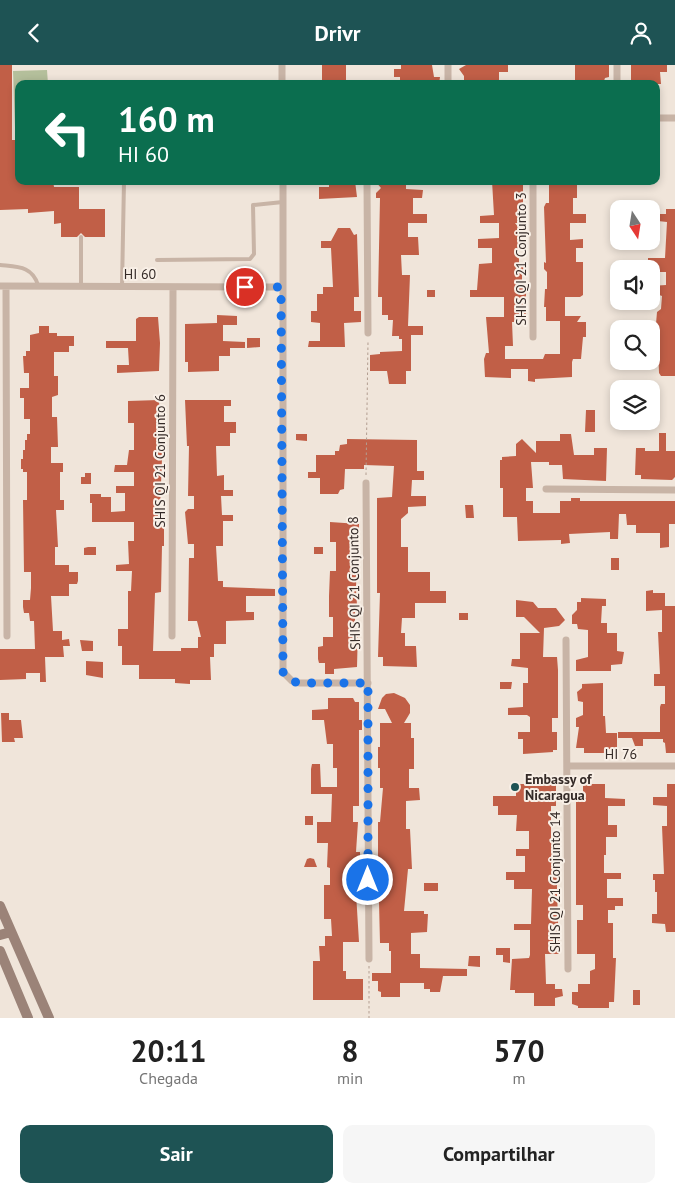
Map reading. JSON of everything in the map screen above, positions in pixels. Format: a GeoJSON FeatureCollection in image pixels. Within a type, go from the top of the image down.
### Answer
{"type":"FeatureCollection","features":[{"type":"Feature","properties":{"kind":"main road"},"geometry":{"type":"LineString","coordinates":[[0,906],[2,918],[11,932],[48,1018]]}},
{"type":"Feature","properties":{"kind":"main road"},"geometry":{"type":"LineString","coordinates":[[0,935],[11,932]]}},
{"type":"Feature","properties":{"kind":"main road"},"geometry":{"type":"LineString","coordinates":[[0,951],[28,1018]]}},
{"type":"Feature","properties":{"kind":"street"},"geometry":{"type":"LineString","coordinates":[[282,65],[282,80]]}},
{"type":"Feature","properties":{"kind":"street"},"geometry":{"type":"LineString","coordinates":[[448,65],[448,80]]}},
{"type":"Feature","properties":{"kind":"street"},"geometry":{"type":"LineString","coordinates":[[617,65],[617,80]]}},
{"type":"Feature","properties":{"kind":"street"},"geometry":{"type":"LineString","coordinates":[[660,118],[675,118]]}},
{"type":"Feature","properties":{"kind":"street"},"geometry":{"type":"LineString","coordinates":[[283,185],[281,287],[283,672],[292,681],[299,683],[368,683]]}},
{"type":"Feature","properties":{"kind":"street"},"geometry":{"type":"LineString","coordinates":[[367,185],[368,333]]}},
{"type":"Feature","properties":{"kind":"street","name":"SHIS QI 21 Conjunto 3"},"geometry":{"type":"LineString","coordinates":[[533,185],[533,337]]}},
{"type":"Feature","properties":{"kind":"street"},"geometry":{"type":"LineString","coordinates":[[3,287],[7,636]]}},
{"type":"Feature","properties":{"kind":"street","name":"HI 60"},"geometry":{"type":"LineString","coordinates":[[3,287],[281,287]]}},
{"type":"Feature","properties":{"kind":"street","name":"SHIS QI 21 Conjunto 6"},"geometry":{"type":"LineString","coordinates":[[172,636],[173,287]]}},
{"type":"Feature","properties":{"kind":"street","name":"SHIS QI 21 Conjunto 8"},"geometry":{"type":"LineString","coordinates":[[366,483],[369,959]]}},
{"type":"Feature","properties":{"kind":"street"},"geometry":{"type":"LineString","coordinates":[[546,489],[675,490]]}},
{"type":"Feature","properties":{"kind":"street","name":"SHIS QI 21 Conjunto 14"},"geometry":{"type":"LineString","coordinates":[[566,640],[568,969]]}},
{"type":"Feature","properties":{"kind":"street","name":"HI 76"},"geometry":{"type":"LineString","coordinates":[[567,766],[675,766]]}},
{"type":"Feature","properties":{"kind":"lane"},"geometry":{"type":"LineString","coordinates":[[122,287],[124,185]]}},
{"type":"Feature","properties":{"kind":"lane"},"geometry":{"type":"LineString","coordinates":[[157,260],[250,259],[254,254],[254,205],[283,203]]}},
{"type":"Feature","properties":{"kind":"lane"},"geometry":{"type":"LineString","coordinates":[[80,237],[81,287]]}},
{"type":"Feature","properties":{"kind":"lane"},"geometry":{"type":"LineString","coordinates":[[0,265],[30,270],[39,287]]}},
{"type":"Feature","properties":{"kind":"path"},"geometry":{"type":"LineString","coordinates":[[366,483],[368,333]]}},
{"type":"Feature","properties":{"kind":"path"},"geometry":{"type":"LineString","coordinates":[[369,959],[369,1018]]}},
{"type":"Feature","properties":{"kind":"green space"},"geometry":{"type":"Polygon","coordinates":[[[47,70],[48,80],[15,80],[15,127],[13,71],[47,70]]]}},
{"type":"Feature","properties":{"kind":"building"},"geometry":{"type":"Polygon","coordinates":[[[0,65],[12,65],[12,140],[15,140],[15,185],[79,187],[79,209],[105,209],[105,237],[85,237],[81,233],[77,237],[61,237],[61,223],[54,224],[54,211],[28,213],[28,209],[0,210],[0,65]]]}},
{"type":"Feature","properties":{"kind":"building"},"geometry":{"type":"Polygon","coordinates":[[[322,65],[346,65],[346,80],[322,80],[322,65]]]}},
{"type":"Feature","properties":{"kind":"building"},"geometry":{"type":"Polygon","coordinates":[[[401,65],[432,65],[434,77],[440,77],[440,80],[400,80],[400,77],[394,77],[394,69],[401,69],[401,65]]]}},
{"type":"Feature","properties":{"kind":"building"},"geometry":{"type":"Polygon","coordinates":[[[466,65],[508,65],[508,72],[499,72],[499,80],[464,80],[464,76],[459,69],[466,65]]]}},
{"type":"Feature","properties":{"kind":"building"},"geometry":{"type":"Polygon","coordinates":[[[575,65],[609,65],[609,77],[604,80],[575,80],[575,65]]]}},
{"type":"Feature","properties":{"kind":"building"},"geometry":{"type":"Polygon","coordinates":[[[631,65],[667,65],[667,72],[660,72],[661,84],[660,80],[631,80],[631,65]]]}},
{"type":"Feature","properties":{"kind":"building"},"geometry":{"type":"Polygon","coordinates":[[[329,185],[356,185],[357,197],[319,199],[319,187],[329,187],[329,185]]]}},
{"type":"Feature","properties":{"kind":"building"},"geometry":{"type":"Polygon","coordinates":[[[378,185],[406,185],[406,189],[423,190],[422,198],[413,198],[413,214],[427,214],[427,223],[408,223],[408,237],[418,237],[419,255],[401,255],[402,275],[410,275],[408,326],[423,326],[423,335],[411,335],[411,371],[406,371],[406,384],[389,384],[387,371],[370,371],[370,355],[380,354],[380,352],[402,351],[402,339],[399,339],[399,336],[392,336],[393,320],[388,320],[388,315],[382,315],[382,297],[378,297],[380,198],[376,198],[376,193],[381,188],[378,185]]]}},
{"type":"Feature","properties":{"kind":"building"},"geometry":{"type":"Polygon","coordinates":[[[492,185],[523,185],[523,223],[515,223],[526,237],[519,245],[519,263],[526,263],[526,272],[522,272],[522,287],[526,287],[526,322],[512,322],[513,346],[505,346],[505,359],[543,359],[545,354],[560,354],[560,321],[546,321],[546,307],[544,307],[547,272],[544,269],[544,262],[546,263],[544,207],[546,203],[549,203],[549,185],[577,185],[577,198],[573,198],[573,214],[586,214],[586,223],[570,223],[570,240],[583,239],[583,248],[576,248],[576,262],[583,262],[583,295],[580,297],[565,297],[565,316],[581,316],[577,322],[586,322],[586,337],[583,337],[581,359],[573,359],[572,377],[535,379],[535,382],[528,381],[528,369],[511,369],[511,378],[485,377],[484,359],[486,353],[489,353],[486,317],[504,317],[504,297],[470,297],[470,290],[477,290],[479,264],[492,263],[492,248],[478,248],[478,239],[499,238],[499,223],[480,223],[480,216],[494,215],[492,185]]]}},
{"type":"Feature","properties":{"kind":"building"},"geometry":{"type":"Polygon","coordinates":[[[666,209],[675,209],[675,376],[661,376],[659,373],[660,320],[656,320],[657,312],[661,309],[662,296],[660,295],[660,285],[666,285],[666,272],[660,272],[660,260],[648,260],[648,258],[665,258],[667,222],[660,221],[660,214],[666,214],[666,209]]]}},
{"type":"Feature","properties":{"kind":"building"},"geometry":{"type":"Polygon","coordinates":[[[338,228],[350,228],[354,235],[357,234],[359,297],[354,297],[354,311],[361,311],[361,322],[344,323],[345,347],[308,347],[309,341],[320,341],[320,323],[311,322],[311,311],[317,311],[317,294],[323,294],[323,287],[333,287],[331,248],[321,248],[321,241],[331,241],[338,228]]]}},
{"type":"Feature","properties":{"kind":"building"},"geometry":{"type":"Polygon","coordinates":[[[427,290],[435,290],[435,297],[427,297],[427,290]]]}},
{"type":"Feature","properties":{"kind":"building"},"geometry":{"type":"Polygon","coordinates":[[[217,315],[237,316],[237,325],[223,325],[223,341],[245,342],[245,348],[230,348],[230,356],[219,356],[219,371],[188,372],[188,362],[185,362],[185,324],[217,323],[217,315]]]}},
{"type":"Feature","properties":{"kind":"building"},"geometry":{"type":"Polygon","coordinates":[[[139,317],[158,317],[160,343],[159,371],[117,373],[117,365],[129,365],[128,348],[106,348],[106,341],[136,341],[136,319],[139,317]]]}},
{"type":"Feature","properties":{"kind":"building"},"geometry":{"type":"Polygon","coordinates":[[[39,326],[49,326],[49,333],[57,333],[57,336],[74,336],[74,346],[69,346],[69,352],[54,352],[54,376],[58,376],[58,395],[52,397],[52,417],[57,417],[58,447],[51,447],[51,463],[63,463],[63,472],[60,472],[60,500],[64,500],[64,510],[56,510],[58,547],[55,547],[55,565],[69,565],[69,572],[78,572],[78,581],[77,584],[69,584],[69,596],[51,596],[53,631],[62,631],[62,640],[69,639],[70,646],[63,646],[64,657],[45,657],[46,682],[40,682],[40,673],[26,673],[26,679],[0,680],[0,649],[35,649],[34,621],[30,621],[29,613],[24,613],[23,607],[23,600],[30,600],[31,572],[24,572],[23,500],[27,500],[27,472],[23,472],[23,469],[21,469],[21,459],[23,459],[27,434],[30,434],[30,419],[24,419],[24,398],[20,398],[20,388],[29,388],[29,373],[24,373],[23,356],[26,356],[26,351],[30,351],[30,335],[39,333],[39,326]]]}},
{"type":"Feature","properties":{"kind":"building"},"geometry":{"type":"Polygon","coordinates":[[[247,338],[260,338],[260,347],[247,348],[247,338]]]}},
{"type":"Feature","properties":{"kind":"building"},"geometry":{"type":"Polygon","coordinates":[[[159,400],[162,458],[160,510],[162,524],[164,524],[164,546],[162,546],[161,592],[155,593],[153,651],[181,651],[181,648],[198,648],[198,637],[201,637],[197,621],[188,621],[189,558],[194,558],[194,544],[188,544],[185,512],[188,509],[194,509],[194,496],[188,496],[189,446],[187,446],[185,400],[231,400],[231,406],[224,406],[224,422],[236,422],[236,433],[230,433],[230,446],[216,446],[217,476],[224,475],[224,490],[233,490],[233,496],[221,496],[222,515],[233,515],[233,521],[223,521],[223,546],[216,546],[218,581],[223,581],[223,587],[275,589],[275,596],[246,596],[246,612],[254,612],[254,620],[226,621],[226,644],[214,644],[214,657],[210,657],[211,680],[190,680],[190,684],[175,683],[175,679],[139,679],[139,665],[122,665],[122,646],[118,646],[118,629],[128,629],[128,591],[131,591],[132,571],[116,571],[116,565],[129,564],[128,541],[134,541],[134,522],[92,522],[90,494],[101,494],[101,497],[111,497],[111,512],[125,511],[125,493],[116,493],[116,486],[134,486],[134,472],[114,472],[115,465],[127,465],[129,450],[134,450],[134,423],[128,423],[128,401],[159,400]]]}},
{"type":"Feature","properties":{"kind":"building"},"geometry":{"type":"Polygon","coordinates":[[[586,410],[595,410],[595,432],[585,432],[586,410]]]}},
{"type":"Feature","properties":{"kind":"building"},"geometry":{"type":"Polygon","coordinates":[[[659,433],[666,433],[666,451],[675,451],[675,477],[672,480],[641,479],[641,475],[635,475],[636,448],[645,448],[645,451],[659,451],[659,433]]]}},
{"type":"Feature","properties":{"kind":"building"},"geometry":{"type":"Polygon","coordinates":[[[296,434],[307,434],[307,441],[296,440],[296,434]]]}},
{"type":"Feature","properties":{"kind":"building"},"geometry":{"type":"Polygon","coordinates":[[[560,434],[571,434],[574,455],[594,455],[594,448],[607,448],[606,481],[563,479],[562,465],[549,465],[549,462],[531,462],[533,488],[526,488],[526,501],[533,501],[533,513],[560,513],[560,501],[571,501],[571,498],[580,498],[580,501],[675,501],[675,524],[669,524],[669,547],[660,548],[660,533],[636,533],[636,525],[627,525],[626,514],[619,514],[618,539],[610,539],[610,532],[569,534],[570,543],[561,544],[561,540],[518,541],[517,517],[503,517],[503,488],[500,488],[500,460],[502,460],[502,457],[516,456],[516,444],[522,439],[536,453],[536,441],[560,441],[560,434]]]}},
{"type":"Feature","properties":{"kind":"building"},"geometry":{"type":"Polygon","coordinates":[[[347,439],[417,440],[417,471],[424,471],[424,480],[412,480],[411,496],[426,496],[426,506],[408,507],[408,513],[401,519],[401,547],[408,547],[408,572],[430,572],[430,591],[446,591],[446,603],[415,603],[415,618],[402,618],[401,633],[405,633],[405,646],[416,646],[417,667],[383,666],[383,657],[378,657],[380,593],[377,593],[377,498],[392,497],[394,466],[364,465],[364,469],[345,469],[344,489],[340,490],[338,494],[320,494],[320,478],[308,478],[308,472],[316,472],[316,455],[335,455],[335,451],[339,451],[340,445],[347,444],[347,439]]]}},
{"type":"Feature","properties":{"kind":"building"},"geometry":{"type":"Polygon","coordinates":[[[85,473],[91,473],[91,484],[81,484],[81,477],[85,477],[85,473]]]}},
{"type":"Feature","properties":{"kind":"building"},"geometry":{"type":"Polygon","coordinates":[[[465,505],[473,505],[474,518],[466,518],[465,505]]]}},
{"type":"Feature","properties":{"kind":"building"},"geometry":{"type":"Polygon","coordinates":[[[330,522],[359,524],[358,579],[356,579],[357,608],[355,609],[355,628],[358,628],[357,667],[334,669],[334,674],[325,674],[325,663],[319,663],[318,647],[323,646],[323,637],[333,637],[333,617],[329,617],[329,596],[330,571],[336,571],[336,542],[330,542],[330,522]]]}},
{"type":"Feature","properties":{"kind":"building"},"geometry":{"type":"Polygon","coordinates":[[[96,547],[96,555],[84,555],[84,548],[96,547]]]}},
{"type":"Feature","properties":{"kind":"building"},"geometry":{"type":"Polygon","coordinates":[[[314,547],[323,547],[323,554],[314,554],[314,547]]]}},
{"type":"Feature","properties":{"kind":"building"},"geometry":{"type":"Polygon","coordinates":[[[611,558],[619,558],[619,570],[611,570],[611,558]]]}},
{"type":"Feature","properties":{"kind":"building"},"geometry":{"type":"Polygon","coordinates":[[[653,590],[653,593],[665,593],[665,606],[675,606],[675,753],[666,753],[663,739],[643,739],[643,746],[635,746],[632,738],[618,738],[618,732],[660,732],[660,707],[661,704],[665,704],[665,686],[654,686],[654,674],[660,674],[658,632],[662,632],[662,610],[646,611],[646,591],[653,590]]]}},
{"type":"Feature","properties":{"kind":"building"},"geometry":{"type":"Polygon","coordinates":[[[581,598],[606,599],[606,606],[602,606],[601,623],[607,623],[607,633],[617,633],[617,651],[624,652],[622,664],[611,665],[611,671],[576,671],[576,660],[588,657],[588,630],[578,629],[577,624],[572,624],[572,615],[577,610],[577,602],[581,602],[581,598]]]}},
{"type":"Feature","properties":{"kind":"building"},"geometry":{"type":"Polygon","coordinates":[[[516,600],[533,602],[538,608],[556,608],[565,620],[559,626],[544,628],[543,657],[557,657],[558,670],[558,718],[552,718],[552,732],[557,732],[557,750],[553,750],[553,752],[523,754],[523,739],[518,739],[518,732],[530,732],[530,717],[527,715],[508,715],[508,708],[523,707],[523,683],[528,683],[528,668],[511,666],[512,659],[520,659],[520,633],[540,633],[524,617],[516,617],[516,600]]]}},
{"type":"Feature","properties":{"kind":"building"},"geometry":{"type":"Polygon","coordinates":[[[459,613],[468,613],[468,620],[459,620],[459,613]]]}},
{"type":"Feature","properties":{"kind":"building"},"geometry":{"type":"Polygon","coordinates":[[[80,640],[93,641],[93,651],[82,651],[80,640]]]}},
{"type":"Feature","properties":{"kind":"building"},"geometry":{"type":"Polygon","coordinates":[[[86,661],[103,662],[103,678],[86,675],[86,661]]]}},
{"type":"Feature","properties":{"kind":"building"},"geometry":{"type":"Polygon","coordinates":[[[500,682],[512,682],[511,689],[500,689],[500,682]]]}},
{"type":"Feature","properties":{"kind":"building"},"geometry":{"type":"Polygon","coordinates":[[[603,683],[603,716],[605,716],[606,733],[617,733],[617,749],[606,749],[606,753],[584,753],[584,748],[576,748],[579,727],[576,727],[576,718],[583,715],[583,702],[578,701],[577,692],[582,688],[582,684],[603,683]]]}},
{"type":"Feature","properties":{"kind":"building"},"geometry":{"type":"Polygon","coordinates":[[[394,693],[405,698],[410,705],[410,713],[404,723],[411,723],[411,738],[414,738],[414,769],[409,769],[409,788],[419,788],[420,800],[406,801],[406,829],[410,829],[412,869],[408,869],[404,911],[424,911],[424,914],[428,914],[427,932],[411,933],[411,954],[420,954],[420,968],[467,969],[467,976],[443,976],[440,992],[430,992],[430,989],[424,989],[424,983],[400,983],[400,997],[381,997],[381,992],[378,991],[378,981],[372,981],[372,973],[391,973],[391,951],[389,951],[389,943],[380,943],[379,902],[375,902],[375,896],[381,896],[381,879],[379,879],[378,868],[378,822],[380,822],[383,788],[380,788],[378,747],[380,747],[380,723],[392,723],[385,709],[378,709],[382,698],[386,694],[394,693]]]}},
{"type":"Feature","properties":{"kind":"building"},"geometry":{"type":"Polygon","coordinates":[[[328,698],[353,698],[355,702],[359,702],[359,720],[362,720],[362,730],[359,730],[359,806],[353,806],[353,822],[358,822],[356,852],[360,852],[360,861],[357,861],[356,893],[359,942],[343,942],[343,971],[346,971],[346,979],[363,979],[363,1000],[313,1000],[313,961],[320,961],[319,946],[325,946],[325,936],[332,936],[331,919],[324,919],[324,885],[330,885],[330,868],[327,867],[328,843],[317,843],[317,822],[331,822],[332,794],[311,794],[312,764],[320,764],[321,787],[337,787],[337,768],[333,768],[333,744],[327,744],[324,720],[312,720],[312,710],[328,709],[328,698]]]}},
{"type":"Feature","properties":{"kind":"building"},"geometry":{"type":"Polygon","coordinates":[[[1,713],[9,713],[9,720],[21,720],[23,738],[14,738],[15,742],[2,742],[1,713]]]}},
{"type":"Feature","properties":{"kind":"building"},"geometry":{"type":"Polygon","coordinates":[[[516,784],[556,784],[556,806],[551,806],[551,838],[559,838],[558,856],[556,856],[559,954],[545,954],[546,984],[555,984],[555,989],[562,989],[563,996],[555,998],[555,1006],[534,1006],[534,993],[515,993],[515,990],[510,990],[512,959],[529,958],[530,955],[530,930],[514,930],[514,924],[531,924],[532,889],[514,889],[514,880],[506,880],[506,872],[525,872],[525,856],[516,856],[516,849],[529,849],[529,831],[516,831],[517,815],[498,815],[498,806],[493,806],[493,796],[516,796],[516,784]]]}},
{"type":"Feature","properties":{"kind":"building"},"geometry":{"type":"Polygon","coordinates":[[[583,784],[605,784],[605,798],[625,799],[625,806],[608,806],[608,825],[617,825],[617,837],[606,837],[606,855],[604,855],[604,873],[621,873],[621,879],[607,879],[607,898],[623,898],[623,906],[615,906],[615,910],[608,910],[608,923],[613,923],[613,958],[616,958],[614,1002],[609,1002],[609,1008],[578,1008],[578,1006],[572,1004],[572,992],[578,992],[578,984],[590,984],[590,971],[595,969],[595,954],[577,954],[577,920],[583,920],[583,905],[576,905],[576,795],[583,796],[583,784]]]}},
{"type":"Feature","properties":{"kind":"building"},"geometry":{"type":"Polygon","coordinates":[[[667,784],[675,784],[675,932],[666,932],[665,924],[652,923],[652,914],[657,914],[657,892],[655,892],[653,874],[664,874],[662,826],[667,826],[667,806],[653,805],[653,797],[667,797],[667,784]]]}},
{"type":"Feature","properties":{"kind":"building"},"geometry":{"type":"Polygon","coordinates":[[[305,816],[313,816],[313,825],[305,825],[305,816]]]}},
{"type":"Feature","properties":{"kind":"building"},"geometry":{"type":"Polygon","coordinates":[[[307,859],[314,859],[317,867],[304,867],[307,859]]]}},
{"type":"Feature","properties":{"kind":"building"},"geometry":{"type":"Polygon","coordinates":[[[424,883],[438,883],[438,891],[424,891],[424,883]]]}},
{"type":"Feature","properties":{"kind":"building"},"geometry":{"type":"Polygon","coordinates":[[[496,948],[510,948],[510,963],[503,962],[503,955],[496,955],[496,948]]]}},
{"type":"Feature","properties":{"kind":"building"},"geometry":{"type":"Polygon","coordinates":[[[469,956],[480,956],[480,967],[468,966],[469,956]]]}},
{"type":"Feature","properties":{"kind":"building"},"geometry":{"type":"Polygon","coordinates":[[[633,990],[640,990],[640,1005],[633,1005],[633,990]]]}},
{"type":"Feature","properties":{"kind":"place","name":"Embassy of Nicaragua"},"geometry":{"type":"Point","coordinates":[515,787]}},
{"type":"Feature","properties":{"kind":"route"},"geometry":{"type":"LineString","coordinates":[[245,287],[281,287],[283,672],[292,681],[299,683],[368,683],[368,880]]}}]}
